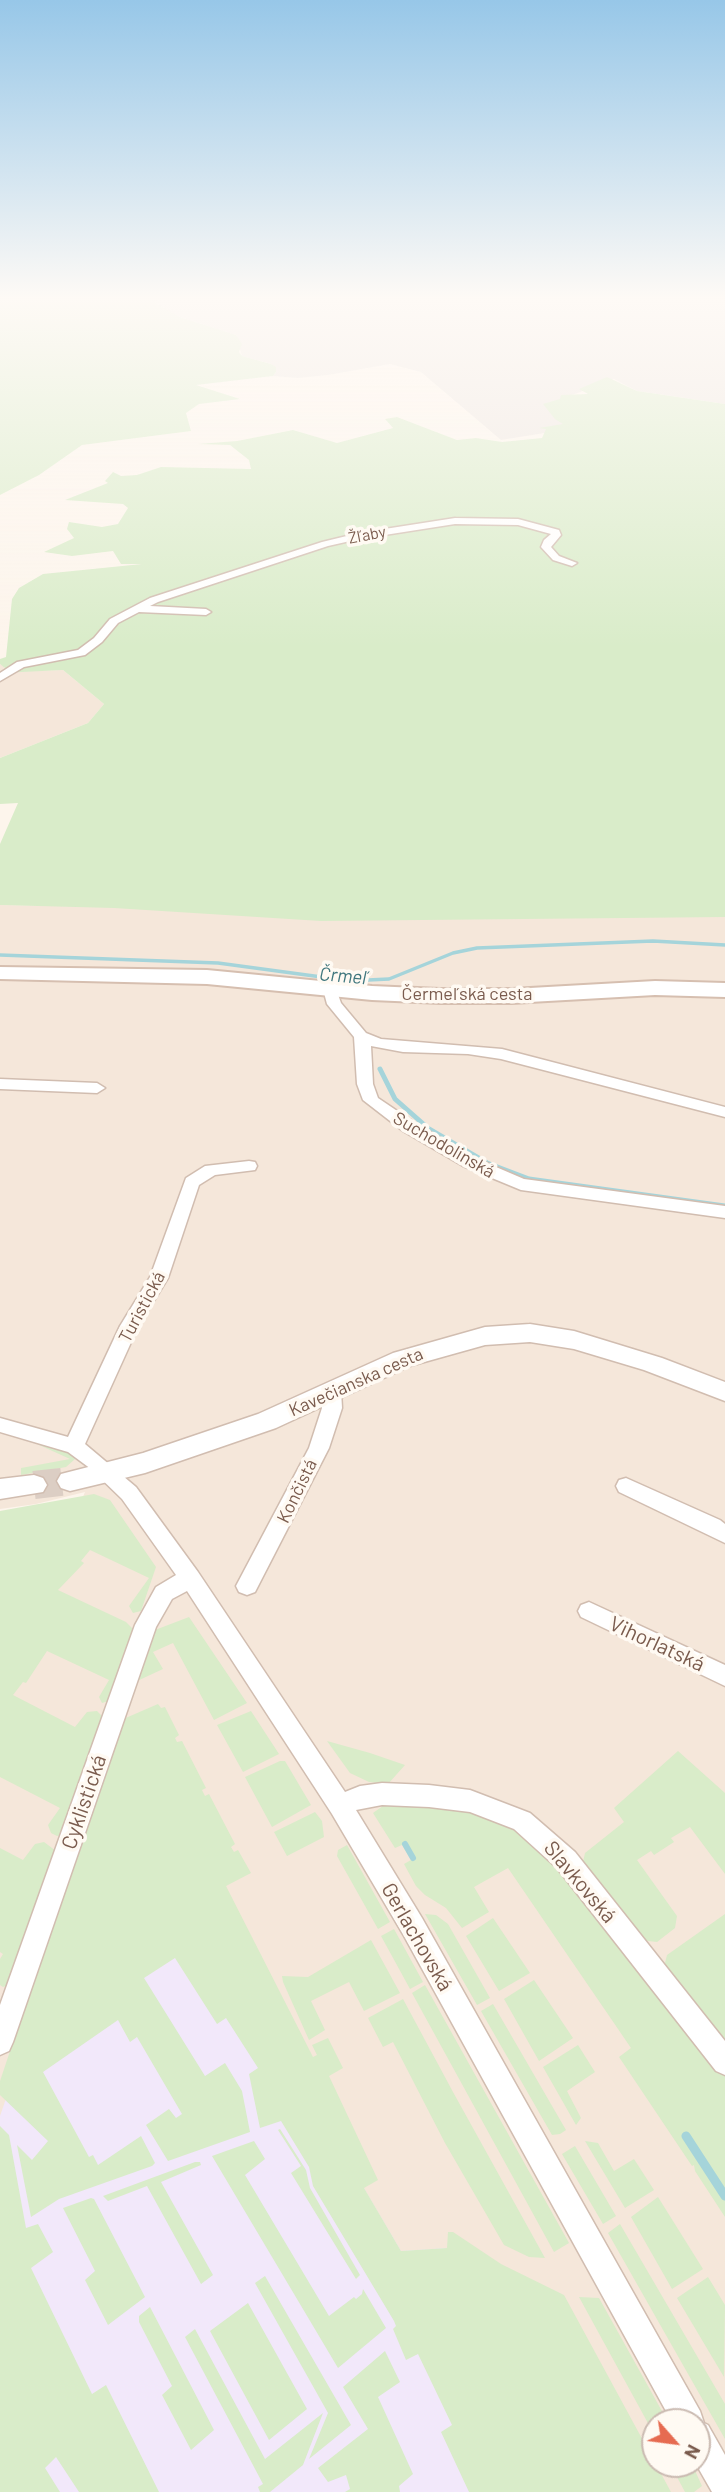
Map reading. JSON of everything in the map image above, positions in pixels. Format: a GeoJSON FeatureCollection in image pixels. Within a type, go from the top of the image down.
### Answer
{"type":"FeatureCollection","features":[{"type":"Feature","properties":{"kind":"main road","name":"Čermeľská cesta"},"geometry":{"type":"LineString","coordinates":[[0,973],[206,977],[330,989],[483,996],[642,988],[725,990]]}},
{"type":"Feature","properties":{"kind":"street","name":"Žľaby"},"geometry":{"type":"LineString","coordinates":[[0,678],[21,664],[81,653],[98,640],[114,621],[154,600],[325,544],[446,522],[519,522],[545,527],[557,534],[547,542],[549,552],[556,558],[572,563]]}},
{"type":"Feature","properties":{"kind":"street"},"geometry":{"type":"LineString","coordinates":[[136,609],[206,612]]}},
{"type":"Feature","properties":{"kind":"street"},"geometry":{"type":"LineString","coordinates":[[330,989],[334,1004],[361,1036],[377,1043],[403,1048],[468,1049],[502,1054],[725,1112]]}},
{"type":"Feature","properties":{"kind":"street","name":"Suchodolinská"},"geometry":{"type":"LineString","coordinates":[[361,1036],[365,1084],[375,1104],[486,1171],[521,1184],[546,1189],[725,1212]]}},
{"type":"Feature","properties":{"kind":"street"},"geometry":{"type":"LineString","coordinates":[[0,1084],[97,1088]]}},
{"type":"Feature","properties":{"kind":"street","name":"Turistická"},"geometry":{"type":"LineString","coordinates":[[74,1446],[129,1326],[159,1278],[192,1182],[211,1170],[249,1166]]}},
{"type":"Feature","properties":{"kind":"street","name":"Kavečianska cesta"},"geometry":{"type":"LineString","coordinates":[[70,1481],[110,1473],[267,1421],[402,1359],[485,1336],[530,1333],[574,1340],[604,1348],[725,1392]]}},
{"type":"Feature","properties":{"kind":"street","name":"Končistá"},"geometry":{"type":"LineString","coordinates":[[247,1586],[319,1448],[332,1408],[331,1391]]}},
{"type":"Feature","properties":{"kind":"street"},"geometry":{"type":"LineString","coordinates":[[0,1425],[74,1446],[110,1473]]}},
{"type":"Feature","properties":{"kind":"street","name":"Gerlachovská"},"geometry":{"type":"LineString","coordinates":[[110,1473],[129,1493],[190,1578],[340,1806],[413,1927],[681,2408]]}},
{"type":"Feature","properties":{"kind":"street"},"geometry":{"type":"LineString","coordinates":[[0,1489],[34,1485]]}},
{"type":"Feature","properties":{"kind":"street"},"geometry":{"type":"LineString","coordinates":[[626,1486],[713,1526],[725,1535]]}},
{"type":"Feature","properties":{"kind":"street","name":"Cyklistická"},"geometry":{"type":"LineString","coordinates":[[0,2042],[146,1625],[168,1589],[190,1578]]}},
{"type":"Feature","properties":{"kind":"street","name":"Vihorlatská"},"geometry":{"type":"LineString","coordinates":[[589,1611],[725,1676]]}},
{"type":"Feature","properties":{"kind":"street","name":"Slavkovská"},"geometry":{"type":"LineString","coordinates":[[340,1806],[360,1797],[382,1794],[429,1796],[470,1801],[522,1821],[566,1860],[725,2062]]}},
{"type":"Feature","properties":{"kind":"street"},"geometry":{"type":"LineString","coordinates":[[711,2460],[725,2485]]}},
{"type":"Feature","properties":{"kind":"shaded area"},"geometry":{"type":"Polygon","coordinates":[[[472,415],[569,415],[570,429],[501,440],[472,415]]]}},
{"type":"Feature","properties":{"kind":"shaded area"},"geometry":{"type":"Polygon","coordinates":[[[0,664],[5,666],[2,672],[63,670],[104,704],[88,723],[0,758],[0,664]]]}},
{"type":"Feature","properties":{"kind":"shaded area"},"geometry":{"type":"Polygon","coordinates":[[[0,905],[725,917],[725,2492],[0,2492],[0,1692],[85,1492],[36,1504],[0,1509],[0,905]]]}},
{"type":"Feature","properties":{"kind":"shaded area"},"geometry":{"type":"Polygon","coordinates":[[[121,1777],[401,2251],[447,2248],[641,2474],[641,2478],[656,2492],[0,2492],[0,2116],[116,1781],[121,1777]]]}},
{"type":"Feature","properties":{"kind":"green space"},"geometry":{"type":"Polygon","coordinates":[[[0,415],[187,415],[191,431],[82,445],[39,475],[0,495],[0,415]]]}},
{"type":"Feature","properties":{"kind":"green space"},"geometry":{"type":"Polygon","coordinates":[[[552,415],[725,415],[725,917],[321,921],[114,908],[0,905],[0,844],[18,803],[0,804],[0,758],[88,723],[104,704],[63,670],[1,673],[5,668],[0,664],[0,659],[6,657],[12,599],[19,588],[43,574],[142,564],[121,564],[113,551],[72,556],[44,552],[74,538],[67,529],[69,522],[102,527],[118,524],[128,508],[123,504],[65,500],[108,483],[105,481],[113,472],[121,476],[137,475],[161,467],[251,469],[249,460],[230,445],[198,444],[237,441],[293,430],[337,443],[393,428],[385,419],[397,417],[457,440],[476,438],[502,442],[542,438],[546,429],[539,428],[563,424],[552,415]]]}},
{"type":"Feature","properties":{"kind":"green space"},"geometry":{"type":"Polygon","coordinates":[[[40,1440],[69,1449],[75,1459],[66,1467],[21,1475],[21,1468],[70,1459],[37,1444],[40,1440]]]}},
{"type":"Feature","properties":{"kind":"green space"},"geometry":{"type":"Polygon","coordinates":[[[94,1494],[110,1500],[156,1567],[141,1611],[133,1613],[129,1606],[149,1578],[90,1550],[81,1561],[84,1563],[58,1590],[126,1622],[134,1630],[109,1701],[102,1703],[99,1697],[109,1680],[47,1651],[26,1683],[23,1682],[13,1695],[75,1727],[87,1712],[97,1711],[103,1717],[62,1835],[57,1836],[51,1833],[48,1825],[60,1808],[0,1777],[0,1511],[94,1494]]]}},
{"type":"Feature","properties":{"kind":"green space"},"geometry":{"type":"Polygon","coordinates":[[[189,1617],[247,1703],[214,1720],[173,1643],[153,1652],[163,1669],[135,1682],[155,1630],[189,1617]]]}},
{"type":"Feature","properties":{"kind":"green space"},"geometry":{"type":"Polygon","coordinates":[[[158,1704],[161,1708],[165,1707],[179,1735],[175,1738],[177,1742],[182,1741],[206,1788],[202,1790],[205,1796],[209,1794],[235,1844],[231,1847],[234,1852],[238,1850],[251,1873],[226,1886],[313,2057],[317,2055],[312,2045],[328,2038],[343,2068],[329,2076],[378,2180],[364,2188],[401,2251],[447,2248],[448,2232],[453,2232],[501,2264],[564,2295],[641,2437],[641,2478],[663,2478],[671,2492],[469,2492],[441,2432],[452,2425],[418,2354],[406,2360],[393,2329],[396,2326],[394,2321],[313,2186],[309,2167],[281,2121],[260,2128],[249,2074],[258,2068],[226,2018],[217,2024],[175,1958],[144,1978],[205,2076],[225,2063],[242,2091],[250,2132],[168,2161],[146,2125],[169,2109],[176,2118],[182,2114],[137,2037],[130,2042],[118,2020],[43,2072],[89,2157],[93,2155],[98,2165],[141,2136],[155,2163],[59,2199],[31,2217],[17,2145],[32,2160],[48,2141],[0,2095],[0,2081],[121,1720],[158,1704]]]}},
{"type":"Feature","properties":{"kind":"green space"},"geometry":{"type":"Polygon","coordinates":[[[251,1711],[279,1754],[243,1772],[217,1725],[251,1711]]]}},
{"type":"Feature","properties":{"kind":"green space"},"geometry":{"type":"Polygon","coordinates":[[[327,1741],[405,1765],[388,1784],[369,1782],[350,1773],[327,1741]]]}},
{"type":"Feature","properties":{"kind":"green space"},"geometry":{"type":"Polygon","coordinates":[[[678,1751],[725,1793],[725,1874],[690,1827],[671,1838],[674,1842],[654,1855],[651,1851],[637,1860],[677,1916],[675,1928],[657,1942],[639,1940],[582,1866],[585,1853],[624,1822],[614,1808],[678,1751]]]}},
{"type":"Feature","properties":{"kind":"green space"},"geometry":{"type":"Polygon","coordinates":[[[285,1761],[311,1805],[272,1827],[245,1777],[285,1761]]]}},
{"type":"Feature","properties":{"kind":"green space"},"geometry":{"type":"Polygon","coordinates":[[[387,1803],[453,1804],[532,1835],[725,2075],[725,2217],[695,2171],[694,2165],[692,2166],[619,2057],[631,2048],[508,1868],[474,1887],[489,1912],[462,1928],[446,1908],[416,1886],[404,1864],[411,1860],[402,1845],[395,1848],[373,1813],[387,1803]]]}},
{"type":"Feature","properties":{"kind":"green space"},"geometry":{"type":"Polygon","coordinates":[[[315,1812],[322,1821],[324,1837],[287,1856],[274,1832],[315,1812]]]}},
{"type":"Feature","properties":{"kind":"green space"},"geometry":{"type":"Polygon","coordinates":[[[44,1842],[56,1851],[9,1985],[3,1987],[0,1985],[0,1959],[3,1954],[0,1952],[0,1848],[23,1860],[35,1844],[44,1842]]]}},
{"type":"Feature","properties":{"kind":"green space"},"geometry":{"type":"Polygon","coordinates":[[[347,1845],[390,1922],[378,1929],[337,1856],[338,1850],[347,1845]]]}},
{"type":"Feature","properties":{"kind":"green space"},"geometry":{"type":"Polygon","coordinates":[[[425,1914],[436,1915],[448,1924],[490,1998],[477,2005],[425,1914]]]}},
{"type":"Feature","properties":{"kind":"green space"},"geometry":{"type":"Polygon","coordinates":[[[725,1914],[725,2050],[663,1971],[667,1955],[725,1914]]]}},
{"type":"Feature","properties":{"kind":"green space"},"geometry":{"type":"Polygon","coordinates":[[[493,1918],[530,1973],[499,1991],[466,1936],[493,1918]]]}},
{"type":"Feature","properties":{"kind":"green space"},"geometry":{"type":"Polygon","coordinates":[[[394,1929],[423,1982],[410,1989],[381,1936],[394,1929]]]}},
{"type":"Feature","properties":{"kind":"green space"},"geometry":{"type":"Polygon","coordinates":[[[371,1940],[400,1993],[364,2011],[349,1982],[311,2001],[325,2030],[309,2040],[282,1976],[308,1977],[371,1940]]]}},
{"type":"Feature","properties":{"kind":"green space"},"geometry":{"type":"Polygon","coordinates":[[[534,1980],[573,2038],[539,2061],[504,1999],[534,1980]]]}},
{"type":"Feature","properties":{"kind":"green space"},"geometry":{"type":"Polygon","coordinates":[[[425,1985],[569,2243],[554,2252],[412,1993],[425,1985]]]}},
{"type":"Feature","properties":{"kind":"green space"},"geometry":{"type":"Polygon","coordinates":[[[403,1999],[545,2258],[529,2257],[504,2245],[445,2143],[393,2042],[383,2047],[368,2018],[403,1999]]]}},
{"type":"Feature","properties":{"kind":"green space"},"geometry":{"type":"Polygon","coordinates":[[[493,2004],[566,2130],[560,2134],[552,2135],[481,2011],[493,2004]]]}},
{"type":"Feature","properties":{"kind":"green space"},"geometry":{"type":"Polygon","coordinates":[[[578,2045],[595,2072],[567,2091],[581,2118],[576,2125],[543,2067],[578,2045]]]}},
{"type":"Feature","properties":{"kind":"green space"},"geometry":{"type":"Polygon","coordinates":[[[0,2126],[9,2135],[26,2228],[38,2224],[53,2252],[31,2268],[92,2394],[106,2385],[159,2492],[79,2492],[56,2457],[45,2468],[60,2492],[0,2492],[0,2126]]]}},
{"type":"Feature","properties":{"kind":"green space"},"geometry":{"type":"Polygon","coordinates":[[[280,2129],[306,2170],[310,2188],[360,2275],[356,2279],[291,2173],[301,2166],[278,2130],[280,2129]]]}},
{"type":"Feature","properties":{"kind":"green space"},"geometry":{"type":"Polygon","coordinates":[[[254,2141],[265,2159],[245,2175],[329,2316],[354,2297],[356,2299],[363,2289],[386,2328],[338,2368],[212,2156],[254,2141]]]}},
{"type":"Feature","properties":{"kind":"green space"},"geometry":{"type":"Polygon","coordinates":[[[585,2141],[598,2143],[614,2171],[634,2159],[654,2190],[625,2208],[585,2141]]]}},
{"type":"Feature","properties":{"kind":"green space"},"geometry":{"type":"Polygon","coordinates":[[[575,2146],[616,2216],[603,2224],[562,2154],[575,2146]]]}},
{"type":"Feature","properties":{"kind":"green space"},"geometry":{"type":"Polygon","coordinates":[[[200,2162],[201,2165],[161,2182],[213,2275],[201,2284],[147,2186],[108,2201],[103,2196],[200,2162]]]}},
{"type":"Feature","properties":{"kind":"green space"},"geometry":{"type":"Polygon","coordinates":[[[658,2197],[703,2269],[672,2289],[631,2217],[658,2197]]]}},
{"type":"Feature","properties":{"kind":"green space"},"geometry":{"type":"Polygon","coordinates":[[[94,2199],[145,2297],[108,2325],[85,2280],[95,2271],[63,2208],[94,2199]]]}},
{"type":"Feature","properties":{"kind":"green space"},"geometry":{"type":"Polygon","coordinates":[[[620,2224],[725,2404],[725,2439],[711,2414],[711,2408],[707,2408],[608,2233],[620,2224]]]}},
{"type":"Feature","properties":{"kind":"green space"},"geometry":{"type":"Polygon","coordinates":[[[265,2276],[351,2425],[309,2459],[328,2413],[255,2283],[265,2276]]]}},
{"type":"Feature","properties":{"kind":"green space"},"geometry":{"type":"Polygon","coordinates":[[[708,2277],[725,2305],[724,2377],[677,2298],[708,2277]]]}},
{"type":"Feature","properties":{"kind":"green space"},"geometry":{"type":"Polygon","coordinates":[[[579,2297],[599,2298],[660,2408],[641,2408],[641,2410],[579,2297]]]}},
{"type":"Feature","properties":{"kind":"green space"},"geometry":{"type":"Polygon","coordinates":[[[248,2303],[307,2409],[269,2440],[210,2331],[248,2303]]]}},
{"type":"Feature","properties":{"kind":"green space"},"geometry":{"type":"Polygon","coordinates":[[[150,2307],[214,2430],[191,2450],[162,2395],[172,2386],[139,2322],[139,2316],[150,2307]]]}},
{"type":"Feature","properties":{"kind":"green space"},"geometry":{"type":"Polygon","coordinates":[[[195,2329],[265,2459],[323,2413],[303,2465],[270,2492],[260,2492],[258,2487],[263,2484],[185,2337],[195,2329]]]}},
{"type":"Feature","properties":{"kind":"green space"},"geometry":{"type":"Polygon","coordinates":[[[385,2351],[400,2382],[378,2397],[413,2474],[399,2486],[400,2492],[345,2492],[350,2489],[346,2475],[328,2482],[318,2468],[368,2429],[343,2387],[385,2351]]]}},
{"type":"Feature","properties":{"kind":"green space"},"geometry":{"type":"Polygon","coordinates":[[[678,2478],[698,2478],[702,2486],[694,2492],[685,2492],[678,2478]]]}},
{"type":"Feature","properties":{"kind":"waterway","name":"Črmeľ"},"geometry":{"type":"LineString","coordinates":[[0,955],[218,963],[329,978],[368,980],[389,979],[453,953],[477,948],[653,941],[725,945]]}},
{"type":"Feature","properties":{"kind":"waterway"},"geometry":{"type":"LineString","coordinates":[[380,1069],[395,1099],[429,1129],[487,1163],[529,1179],[725,1206]]}},
{"type":"Feature","properties":{"kind":"waterway"},"geometry":{"type":"LineString","coordinates":[[405,1844],[413,1858]]}},
{"type":"Feature","properties":{"kind":"waterway"},"geometry":{"type":"LineString","coordinates":[[686,2136],[725,2196]]}},
{"type":"Feature","properties":{"kind":"tunnel"},"geometry":{"type":"LineString","coordinates":[[34,1485],[70,1481]]}}]}
